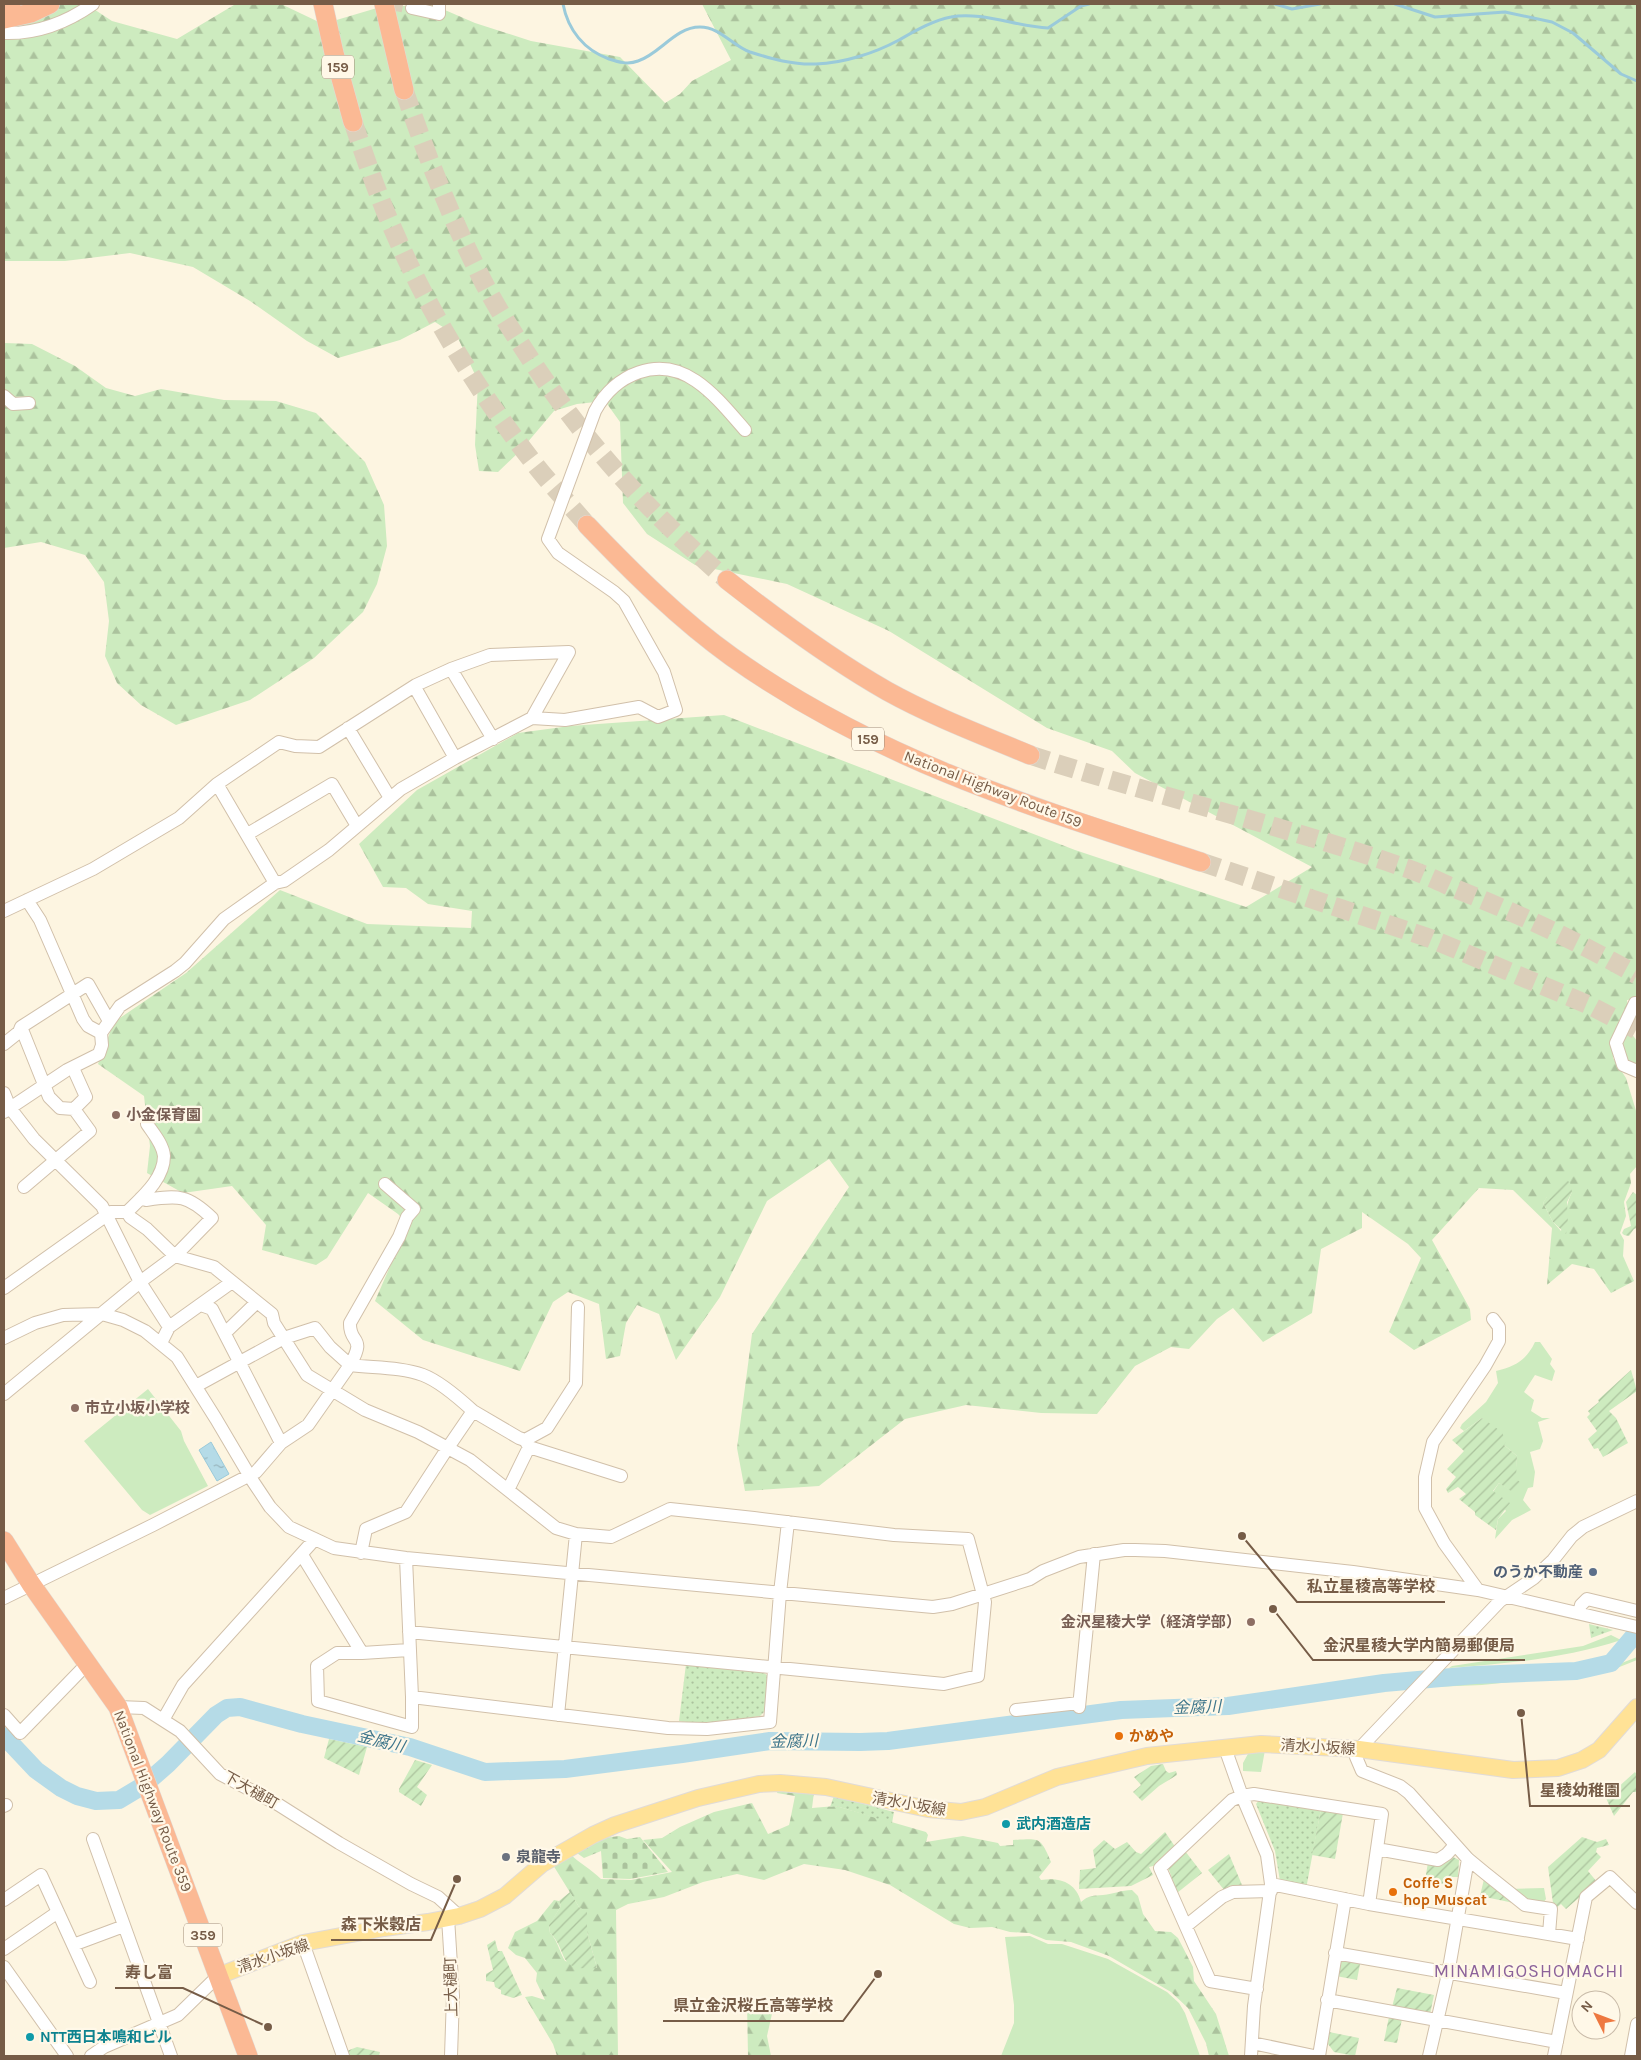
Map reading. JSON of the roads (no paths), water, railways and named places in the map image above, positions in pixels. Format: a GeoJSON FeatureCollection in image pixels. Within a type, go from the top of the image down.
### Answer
{"type":"FeatureCollection","features":[{"type":"Feature","properties":{"kind":"highway"},"geometry":{"type":"LineString","coordinates":[[4,5],[11,4]]}},
{"type":"Feature","properties":{"kind":"highway"},"geometry":{"type":"LineString","coordinates":[[4,19],[31,13],[50,4]]}},
{"type":"Feature","properties":{"kind":"highway"},"geometry":{"type":"LineString","coordinates":[[384,4],[404,90]]}},
{"type":"Feature","properties":{"kind":"highway","name":"159"},"geometry":{"type":"LineString","coordinates":[[323,6],[353,122]]}},
{"type":"Feature","properties":{"kind":"highway","name":"National Highway Route 159"},"geometry":{"type":"LineString","coordinates":[[587,525],[657,595],[697,630],[732,657],[824,715],[910,759],[956,778],[1054,814],[1201,862]]}},
{"type":"Feature","properties":{"kind":"highway"},"geometry":{"type":"LineString","coordinates":[[727,580],[802,636],[889,692],[1030,755]]}},
{"type":"Feature","properties":{"kind":"highway","name":"National Highway Route 359"},"geometry":{"type":"LineString","coordinates":[[4,1541],[31,1584],[118,1707],[248,2056]]}},
{"type":"Feature","properties":{"kind":"main road","name":"清水小坂線"},"geometry":{"type":"LineString","coordinates":[[218,1976],[303,1943],[454,1917],[480,1909],[505,1896],[542,1864],[593,1835],[698,1798],[759,1784],[780,1783],[818,1786],[928,1809],[961,1812],[985,1808],[1057,1777],[1147,1756],[1261,1744],[1359,1749],[1513,1770],[1558,1768],[1582,1760],[1599,1750],[1637,1707]]}},
{"type":"Feature","properties":{"kind":"street"},"geometry":{"type":"LineString","coordinates":[[4,33],[36,31],[55,26],[93,4]]}},
{"type":"Feature","properties":{"kind":"street"},"geometry":{"type":"LineString","coordinates":[[412,8],[439,14],[438,4]]}},
{"type":"Feature","properties":{"kind":"street"},"geometry":{"type":"LineString","coordinates":[[7,1110],[43,1086],[98,1054],[102,1045],[101,1033],[120,1006],[175,971],[185,963],[224,919],[275,883],[284,881],[329,850],[401,789],[532,718],[565,720],[639,707],[658,717],[676,710],[664,672],[624,601],[614,592],[558,554],[548,539],[595,411],[602,399],[619,382],[631,375],[654,369],[683,374],[706,389],[745,430]]}},
{"type":"Feature","properties":{"kind":"street"},"geometry":{"type":"LineString","coordinates":[[4,396],[13,404],[29,403]]}},
{"type":"Feature","properties":{"kind":"street"},"geometry":{"type":"LineString","coordinates":[[4,911],[92,869],[179,818],[217,784],[279,742],[294,746],[319,747],[416,685],[451,669],[490,655],[569,652],[532,718]]}},
{"type":"Feature","properties":{"kind":"street"},"geometry":{"type":"LineString","coordinates":[[451,669],[493,739]]}},
{"type":"Feature","properties":{"kind":"street"},"geometry":{"type":"LineString","coordinates":[[416,685],[417,691],[456,758]]}},
{"type":"Feature","properties":{"kind":"street"},"geometry":{"type":"LineString","coordinates":[[348,728],[390,798]]}},
{"type":"Feature","properties":{"kind":"street"},"geometry":{"type":"LineString","coordinates":[[217,784],[275,883]]}},
{"type":"Feature","properties":{"kind":"street"},"geometry":{"type":"LineString","coordinates":[[248,837],[251,832],[332,784],[357,826]]}},
{"type":"Feature","properties":{"kind":"street"},"geometry":{"type":"LineString","coordinates":[[27,900],[40,920],[88,1026],[101,1033]]}},
{"type":"Feature","properties":{"kind":"street"},"geometry":{"type":"LineString","coordinates":[[4,1044],[19,1032],[21,1027],[88,984],[109,1021]]}},
{"type":"Feature","properties":{"kind":"street"},"geometry":{"type":"LineString","coordinates":[[1637,1003],[1616,1044],[1616,1049],[1623,1065],[1637,1071]]}},
{"type":"Feature","properties":{"kind":"street"},"geometry":{"type":"LineString","coordinates":[[21,1027],[43,1086],[49,1097],[60,1108],[74,1109],[86,1097],[73,1068]]}},
{"type":"Feature","properties":{"kind":"street"},"geometry":{"type":"LineString","coordinates":[[4,1093],[7,1110],[102,1206],[140,1282],[169,1327]]}},
{"type":"Feature","properties":{"kind":"street"},"geometry":{"type":"LineString","coordinates":[[24,1187],[90,1131],[74,1109]]}},
{"type":"Feature","properties":{"kind":"street"},"geometry":{"type":"LineString","coordinates":[[4,1288],[111,1212],[127,1212],[141,1198],[160,1172],[164,1155],[159,1141],[147,1124]]}},
{"type":"Feature","properties":{"kind":"street"},"geometry":{"type":"LineString","coordinates":[[4,1598],[256,1472],[281,1443],[308,1426],[358,1352],[358,1345],[350,1329],[350,1323],[399,1237],[407,1217],[414,1209],[385,1184]]}},
{"type":"Feature","properties":{"kind":"street"},"geometry":{"type":"LineString","coordinates":[[4,1394],[140,1282],[175,1256],[212,1218],[196,1203],[180,1198],[146,1200],[141,1198]]}},
{"type":"Feature","properties":{"kind":"street"},"geometry":{"type":"LineString","coordinates":[[127,1212],[130,1217],[147,1229],[175,1256],[214,1267],[272,1314],[274,1323],[307,1375],[366,1410],[418,1432],[446,1449],[470,1460],[556,1528],[576,1534],[611,1537],[670,1510],[894,1535],[968,1539],[986,1602],[978,1676],[944,1684],[409,1632]]}},
{"type":"Feature","properties":{"kind":"street"},"geometry":{"type":"LineString","coordinates":[[161,1343],[169,1327],[232,1282]]}},
{"type":"Feature","properties":{"kind":"street"},"geometry":{"type":"LineString","coordinates":[[225,1333],[257,1302]]}},
{"type":"Feature","properties":{"kind":"street"},"geometry":{"type":"LineString","coordinates":[[201,1305],[212,1309],[281,1443]]}},
{"type":"Feature","properties":{"kind":"street"},"geometry":{"type":"LineString","coordinates":[[508,1490],[527,1444],[547,1428],[576,1382],[578,1307]]}},
{"type":"Feature","properties":{"kind":"street"},"geometry":{"type":"LineString","coordinates":[[4,1338],[35,1322],[63,1314],[102,1314],[123,1320],[145,1331],[177,1357],[249,1475],[279,1518],[289,1527],[334,1548],[361,1553],[933,1607],[952,1604],[1030,1579],[1043,1571],[1079,1557],[1124,1550],[1165,1551],[1353,1572],[1478,1590],[1507,1595],[1637,1627]]}},
{"type":"Feature","properties":{"kind":"street"},"geometry":{"type":"LineString","coordinates":[[1478,1590],[1444,1543],[1425,1508],[1424,1477],[1432,1442],[1485,1366],[1499,1341],[1499,1327],[1493,1319]]}},
{"type":"Feature","properties":{"kind":"street"},"geometry":{"type":"LineString","coordinates":[[196,1386],[284,1338],[315,1328],[330,1347],[350,1365],[406,1371],[425,1376],[462,1400],[474,1412],[527,1444],[621,1476]]}},
{"type":"Feature","properties":{"kind":"street"},"geometry":{"type":"LineString","coordinates":[[361,1553],[366,1529],[406,1512],[446,1449],[474,1412]]}},
{"type":"Feature","properties":{"kind":"street"},"geometry":{"type":"LineString","coordinates":[[1550,1934],[1550,1909],[1525,1906],[1468,1860],[1418,1802],[1400,1786],[1362,1771],[1356,1757],[1359,1749],[1435,1667],[1507,1595],[1534,1578],[1553,1560],[1572,1536],[1583,1527],[1637,1501]]}},
{"type":"Feature","properties":{"kind":"street"},"geometry":{"type":"LineString","coordinates":[[412,1697],[627,1724],[707,1729],[770,1722],[776,1668],[780,1593],[788,1522]]}},
{"type":"Feature","properties":{"kind":"street"},"geometry":{"type":"LineString","coordinates":[[558,1715],[576,1534]]}},
{"type":"Feature","properties":{"kind":"street"},"geometry":{"type":"LineString","coordinates":[[163,1720],[183,1686],[302,1556],[315,1539]]}},
{"type":"Feature","properties":{"kind":"street"},"geometry":{"type":"LineString","coordinates":[[1016,1710],[1079,1705],[1094,1554]]}},
{"type":"Feature","properties":{"kind":"street"},"geometry":{"type":"LineString","coordinates":[[302,1556],[362,1653]]}},
{"type":"Feature","properties":{"kind":"street"},"geometry":{"type":"LineString","coordinates":[[406,1558],[412,1727],[318,1701],[317,1666],[337,1653],[409,1650]]}},
{"type":"Feature","properties":{"kind":"street"},"geometry":{"type":"LineString","coordinates":[[1579,1613],[1581,1605],[1587,1599],[1637,1611]]}},
{"type":"Feature","properties":{"kind":"street"},"geometry":{"type":"LineString","coordinates":[[4,1715],[20,1733],[87,1664]]}},
{"type":"Feature","properties":{"kind":"street","name":"下大樋町"},"geometry":{"type":"LineString","coordinates":[[118,1707],[144,1708],[180,1731],[220,1774],[279,1806],[339,1844],[438,1897],[454,1917]]}},
{"type":"Feature","properties":{"kind":"street"},"geometry":{"type":"LineString","coordinates":[[1225,1748],[1242,1796],[1267,1855],[1271,1888],[1257,1989],[1251,2056]]}},
{"type":"Feature","properties":{"kind":"street"},"geometry":{"type":"LineString","coordinates":[[1257,1989],[1210,1981],[1160,1868],[1232,1800],[1254,1794],[1382,1814],[1369,1904]]}},
{"type":"Feature","properties":{"kind":"street"},"geometry":{"type":"LineString","coordinates":[[93,1839],[171,2056]]}},
{"type":"Feature","properties":{"kind":"street"},"geometry":{"type":"LineString","coordinates":[[1377,1849],[1438,1860],[1455,1845]]}},
{"type":"Feature","properties":{"kind":"street"},"geometry":{"type":"LineString","coordinates":[[1429,2056],[1448,1974],[1468,1860]]}},
{"type":"Feature","properties":{"kind":"street"},"geometry":{"type":"LineString","coordinates":[[4,1900],[40,1875],[90,1982]]}},
{"type":"Feature","properties":{"kind":"street"},"geometry":{"type":"LineString","coordinates":[[1554,2056],[1586,1897],[1610,1877],[1637,1903]]}},
{"type":"Feature","properties":{"kind":"street"},"geometry":{"type":"LineString","coordinates":[[1186,1926],[1222,1897],[1233,1892],[1271,1888],[1578,1939]]}},
{"type":"Feature","properties":{"kind":"street"},"geometry":{"type":"LineString","coordinates":[[1319,2056],[1345,1899]]}},
{"type":"Feature","properties":{"kind":"street"},"geometry":{"type":"LineString","coordinates":[[4,1949],[58,1912]]}},
{"type":"Feature","properties":{"kind":"street","name":"上大樋町"},"geometry":{"type":"LineString","coordinates":[[451,2056],[454,1917]]}},
{"type":"Feature","properties":{"kind":"street"},"geometry":{"type":"LineString","coordinates":[[73,1945],[124,1926]]}},
{"type":"Feature","properties":{"kind":"street"},"geometry":{"type":"LineString","coordinates":[[303,1943],[343,2056]]}},
{"type":"Feature","properties":{"kind":"street"},"geometry":{"type":"LineString","coordinates":[[1335,1953],[1566,1993]]}},
{"type":"Feature","properties":{"kind":"street"},"geometry":{"type":"LineString","coordinates":[[4,1967],[67,2056]]}},
{"type":"Feature","properties":{"kind":"street"},"geometry":{"type":"LineString","coordinates":[[91,2056],[106,2051],[158,2022],[178,2014],[218,1976]]}},
{"type":"Feature","properties":{"kind":"street"},"geometry":{"type":"LineString","coordinates":[[1327,2000],[1557,2042]]}},
{"type":"Feature","properties":{"kind":"street"},"geometry":{"type":"LineString","coordinates":[[1631,2056],[1637,2024]]}},
{"type":"Feature","properties":{"kind":"street"},"geometry":{"type":"LineString","coordinates":[[1252,2043],[1314,2056]]}},
{"type":"Feature","properties":{"kind":"water"},"geometry":{"type":"Polygon","coordinates":[[[211,1442],[229,1474],[217,1481],[199,1450],[211,1442]]]}},
{"type":"Feature","properties":{"kind":"waterway"},"geometry":{"type":"LineString","coordinates":[[563,4],[565,13],[578,38],[600,55],[616,61],[627,63],[646,58],[683,31],[700,27],[714,30],[750,52],[799,64],[837,62],[870,53],[945,18],[975,16],[1048,28],[1081,6],[1089,4]]}},
{"type":"Feature","properties":{"kind":"waterway"},"geometry":{"type":"LineString","coordinates":[[1275,4],[1292,9],[1320,4]]}},
{"type":"Feature","properties":{"kind":"waterway"},"geometry":{"type":"LineString","coordinates":[[1395,4],[1435,17],[1505,12],[1552,22],[1573,33],[1621,74],[1637,81]]}},
{"type":"Feature","properties":{"kind":"waterway","name":"金腐川"},"geometry":{"type":"LineString","coordinates":[[4,1736],[36,1770],[61,1788],[77,1796],[96,1801],[119,1800],[144,1785],[168,1764],[216,1715],[227,1708],[240,1707],[302,1724],[410,1747],[485,1772],[565,1769],[770,1741],[888,1741],[1121,1710],[1228,1706],[1384,1683],[1475,1675],[1576,1671],[1611,1663],[1633,1637],[1637,1636]]}},
{"type":"Feature","properties":{"kind":"tunnel"},"geometry":{"type":"LineString","coordinates":[[391,4],[412,8]]}},
{"type":"Feature","properties":{"kind":"tunnel"},"geometry":{"type":"LineString","coordinates":[[404,90],[437,181],[466,247],[496,304],[531,360],[598,450],[646,504],[727,580]]}},
{"type":"Feature","properties":{"kind":"tunnel"},"geometry":{"type":"LineString","coordinates":[[353,122],[390,222],[440,324],[475,381],[513,436],[587,525]]}},
{"type":"Feature","properties":{"kind":"tunnel"},"geometry":{"type":"LineString","coordinates":[[1030,755],[1407,868],[1503,908],[1593,951],[1637,975]]}},
{"type":"Feature","properties":{"kind":"tunnel"},"geometry":{"type":"LineString","coordinates":[[1201,862],[1429,938],[1589,1005],[1637,1030]]}},
{"type":"Feature","properties":{"kind":"place","name":"小金保育園"},"geometry":{"type":"Point","coordinates":[116,1115]}},
{"type":"Feature","properties":{"kind":"place","name":"市立小坂小学校"},"geometry":{"type":"Point","coordinates":[75,1408]}},
{"type":"Feature","properties":{"kind":"place","name":"私立星稜高等学校"},"geometry":{"type":"Point","coordinates":[1242,1536]}},
{"type":"Feature","properties":{"kind":"place","name":"のうか不動産"},"geometry":{"type":"Point","coordinates":[1593,1572]}},
{"type":"Feature","properties":{"kind":"place","name":"金沢星稜大学内簡易郵便局"},"geometry":{"type":"Point","coordinates":[1273,1609]}},
{"type":"Feature","properties":{"kind":"place","name":"金沢星稜大学（経済学部）"},"geometry":{"type":"Point","coordinates":[1251,1622]}},
{"type":"Feature","properties":{"kind":"place","name":"星稜幼稚園"},"geometry":{"type":"Point","coordinates":[1521,1713]}},
{"type":"Feature","properties":{"kind":"place","name":"かめや"},"geometry":{"type":"Point","coordinates":[1119,1736]}},
{"type":"Feature","properties":{"kind":"place","name":"武内酒造店"},"geometry":{"type":"Point","coordinates":[1006,1824]}},
{"type":"Feature","properties":{"kind":"place","name":"泉龍寺"},"geometry":{"type":"Point","coordinates":[506,1857]}},
{"type":"Feature","properties":{"kind":"place","name":"森下米穀店"},"geometry":{"type":"Point","coordinates":[457,1879]}},
{"type":"Feature","properties":{"kind":"place","name":"Coffe S hop Muscat"},"geometry":{"type":"Point","coordinates":[1393,1892]}},
{"type":"Feature","properties":{"kind":"place","name":"県立金沢桜丘高等学校"},"geometry":{"type":"Point","coordinates":[878,1974]}},
{"type":"Feature","properties":{"kind":"place","name":"寿し富"},"geometry":{"type":"Point","coordinates":[268,2027]}},
{"type":"Feature","properties":{"kind":"place","name":"NTT西日本鳴和ビル"},"geometry":{"type":"Point","coordinates":[30,2037]}},
{"type":"Feature","properties":{"kind":"district","name":"MINAMIGOSHOMACHI"},"geometry":{"type":"Point","coordinates":[1529,1971]}}]}
